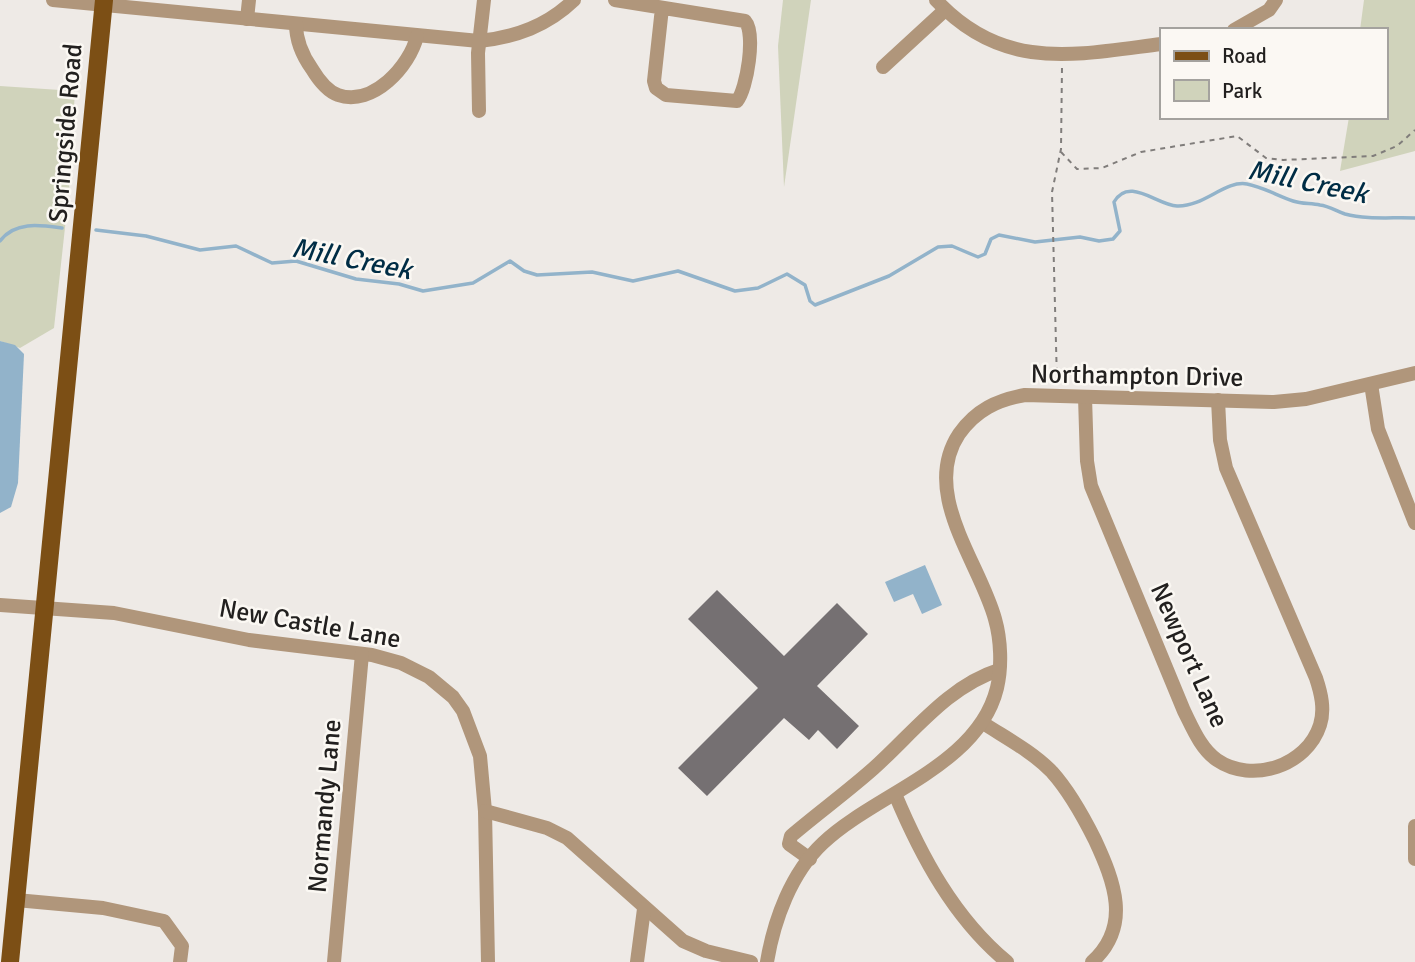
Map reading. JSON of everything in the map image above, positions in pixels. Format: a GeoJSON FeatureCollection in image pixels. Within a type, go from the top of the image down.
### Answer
{"type":"FeatureCollection","features":[{"type":"Feature","properties":{"kind":"main road","name":"Springside Road"},"geometry":{"type":"LineString","coordinates":[[10,962],[104,2]]}},
{"type":"Feature","properties":{"kind":"street"},"geometry":{"type":"LineString","coordinates":[[53,0],[104,2],[247,19],[480,41],[504,38],[537,27],[574,0]]}},
{"type":"Feature","properties":{"kind":"street"},"geometry":{"type":"LineString","coordinates":[[247,19],[249,0]]}},
{"type":"Feature","properties":{"kind":"street"},"geometry":{"type":"LineString","coordinates":[[479,111],[480,41],[484,0]]}},
{"type":"Feature","properties":{"kind":"street"},"geometry":{"type":"LineString","coordinates":[[615,0],[734,17],[750,25],[751,41],[743,88],[737,101],[732,103],[666,95],[656,88],[654,74],[662,8]]}},
{"type":"Feature","properties":{"kind":"street"},"geometry":{"type":"LineString","coordinates":[[1238,28],[1262,14],[1276,0]]}},
{"type":"Feature","properties":{"kind":"street"},"geometry":{"type":"LineString","coordinates":[[883,67],[940,5],[971,31],[1005,48],[1025,53],[1063,56],[1160,44]]}},
{"type":"Feature","properties":{"kind":"street"},"geometry":{"type":"LineString","coordinates":[[296,24],[300,49],[314,74],[329,90],[349,97],[373,91],[396,74],[410,57],[417,36]]}},
{"type":"Feature","properties":{"kind":"street","name":"Northampton Drive"},"geometry":{"type":"LineString","coordinates":[[767,962],[784,903],[810,859],[834,834],[946,758],[982,723],[993,701],[999,670],[996,620],[950,505],[947,471],[950,454],[966,424],[992,404],[1025,395],[1290,401],[1415,373]]}},
{"type":"Feature","properties":{"kind":"street"},"geometry":{"type":"LineString","coordinates":[[1371,384],[1378,429],[1415,523]]}},
{"type":"Feature","properties":{"kind":"street","name":"Newport Lane"},"geometry":{"type":"LineString","coordinates":[[1085,397],[1087,461],[1091,486],[1184,711],[1198,737],[1215,758],[1238,770],[1264,771],[1288,762],[1308,746],[1320,724],[1322,700],[1316,678],[1226,468],[1220,440],[1219,400]]}},
{"type":"Feature","properties":{"kind":"street","name":"New Castle Lane"},"geometry":{"type":"LineString","coordinates":[[0,605],[114,613],[248,640],[362,654],[415,668],[453,697],[477,740],[483,771],[485,811],[488,962]]}},
{"type":"Feature","properties":{"kind":"street","name":"Normandy Lane"},"geometry":{"type":"LineString","coordinates":[[334,962],[362,654]]}},
{"type":"Feature","properties":{"kind":"street"},"geometry":{"type":"LineString","coordinates":[[810,859],[789,844],[792,836],[872,770],[949,697],[969,683],[999,670]]}},
{"type":"Feature","properties":{"kind":"street"},"geometry":{"type":"LineString","coordinates":[[982,723],[1052,772],[1074,801],[1101,855],[1114,886],[1116,920],[1109,942],[1092,962]]}},
{"type":"Feature","properties":{"kind":"street"},"geometry":{"type":"LineString","coordinates":[[895,794],[932,873],[983,938],[1007,962]]}},
{"type":"Feature","properties":{"kind":"street"},"geometry":{"type":"LineString","coordinates":[[485,811],[547,828],[568,838],[610,873],[644,909],[695,947],[751,962]]}},
{"type":"Feature","properties":{"kind":"street"},"geometry":{"type":"LineString","coordinates":[[1415,826],[1415,859]]}},
{"type":"Feature","properties":{"kind":"street"},"geometry":{"type":"LineString","coordinates":[[16,900],[103,908],[164,921],[182,946],[180,962]]}},
{"type":"Feature","properties":{"kind":"street"},"geometry":{"type":"LineString","coordinates":[[637,962],[644,909]]}},
{"type":"Feature","properties":{"kind":"path"},"geometry":{"type":"LineString","coordinates":[[1057,397],[1052,192],[1061,152],[1063,56]]}},
{"type":"Feature","properties":{"kind":"path"},"geometry":{"type":"LineString","coordinates":[[1061,152],[1077,169],[1102,168],[1141,152],[1237,136],[1266,158],[1373,156],[1397,146],[1415,130]]}},
{"type":"Feature","properties":{"kind":"green space"},"geometry":{"type":"Polygon","coordinates":[[[783,0],[811,0],[784,187],[778,46],[783,0]]]}},
{"type":"Feature","properties":{"kind":"green space"},"geometry":{"type":"Polygon","coordinates":[[[1364,0],[1415,0],[1415,151],[1340,171],[1349,119],[1387,119],[1387,28],[1360,28],[1364,0]]]}},
{"type":"Feature","properties":{"kind":"green space"},"geometry":{"type":"Polygon","coordinates":[[[0,86],[75,91],[69,191],[54,328],[20,348],[0,341],[0,86]]]}},
{"type":"Feature","properties":{"kind":"water"},"geometry":{"type":"Polygon","coordinates":[[[0,341],[15,345],[24,354],[18,483],[11,507],[0,513],[0,341]]]}},
{"type":"Feature","properties":{"kind":"water"},"geometry":{"type":"Polygon","coordinates":[[[925,565],[942,605],[922,614],[913,594],[894,602],[885,582],[925,565]]]}},
{"type":"Feature","properties":{"kind":"building"},"geometry":{"type":"Polygon","coordinates":[[[717,590],[784,656],[837,603],[868,634],[817,686],[859,726],[837,749],[818,730],[809,740],[784,718],[707,796],[678,768],[758,688],[688,619],[717,590]]]}},
{"type":"Feature","properties":{"kind":"waterway","name":"Mill Creek"},"geometry":{"type":"LineString","coordinates":[[96,230],[146,236],[200,250],[236,246],[272,263],[296,261],[356,279],[399,284],[423,291],[473,283],[510,261],[524,271],[537,275],[592,272],[633,281],[678,271],[735,291],[758,288],[787,274],[805,285],[810,301],[815,305],[889,276],[938,247],[952,246],[978,257],[985,254],[991,239],[999,235],[1035,242],[1080,237],[1099,241],[1113,239],[1120,231],[1114,202],[1127,192],[1144,194],[1177,206],[1196,202],[1231,186],[1247,184],[1293,201],[1323,206],[1353,216],[1415,218]]}},
{"type":"Feature","properties":{"kind":"waterway","name":"Mill Creek"},"geometry":{"type":"LineString","coordinates":[[0,241],[20,227],[62,228]]}}]}
